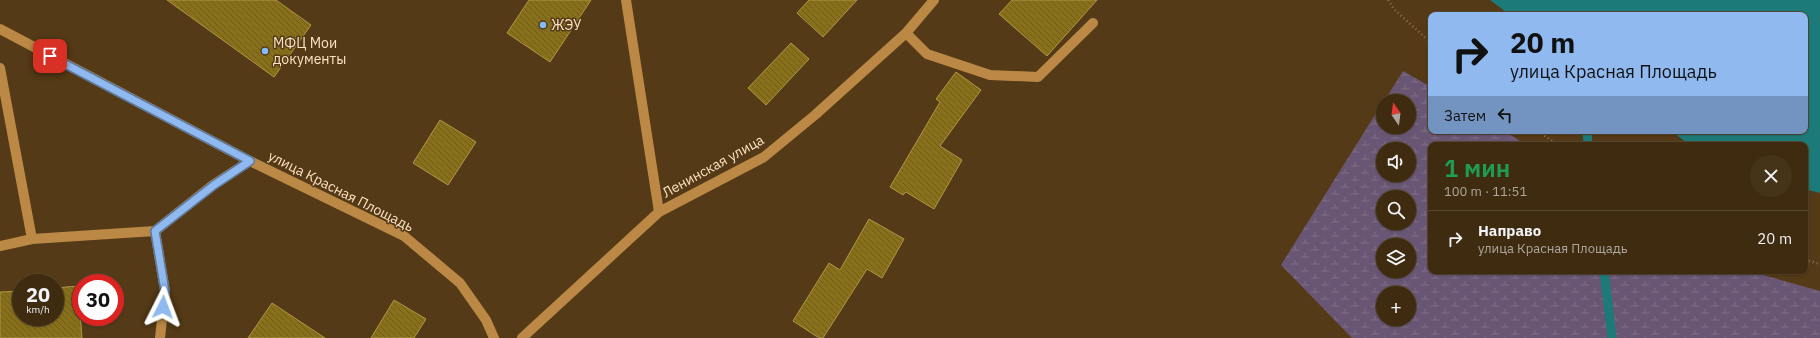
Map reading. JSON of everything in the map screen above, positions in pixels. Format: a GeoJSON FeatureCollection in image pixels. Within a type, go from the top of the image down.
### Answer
{"type":"FeatureCollection","features":[{"type":"Feature","properties":{"kind":"street"},"geometry":{"type":"LineString","coordinates":[[626,0],[659,212]]}},
{"type":"Feature","properties":{"kind":"street","name":"Ленинская улица"},"geometry":{"type":"LineString","coordinates":[[522,338],[659,212],[764,157],[815,115],[906,32],[934,0]]}},
{"type":"Feature","properties":{"kind":"street"},"geometry":{"type":"LineString","coordinates":[[906,32],[927,54],[990,75],[1038,77],[1092,23]]}},
{"type":"Feature","properties":{"kind":"street","name":"улица Красная Площадь"},"geometry":{"type":"LineString","coordinates":[[0,29],[250,161],[404,236],[460,283],[486,320],[494,338]]}},
{"type":"Feature","properties":{"kind":"street"},"geometry":{"type":"LineString","coordinates":[[0,68],[32,239]]}},
{"type":"Feature","properties":{"kind":"street","name":"улица Красная Площадь"},"geometry":{"type":"LineString","coordinates":[[155,231],[214,185],[250,161]]}},
{"type":"Feature","properties":{"kind":"street"},"geometry":{"type":"LineString","coordinates":[[0,246],[32,239],[155,231],[165,291],[160,338]]}},
{"type":"Feature","properties":{"kind":"path"},"geometry":{"type":"LineString","coordinates":[[1388,0],[1394,9],[1428,40]]}},
{"type":"Feature","properties":{"kind":"path"},"geometry":{"type":"LineString","coordinates":[[1542,134],[1554,142]]}},
{"type":"Feature","properties":{"kind":"path"},"geometry":{"type":"LineString","coordinates":[[1808,261],[1820,264]]}},
{"type":"Feature","properties":{"kind":"green space"},"geometry":{"type":"Polygon","coordinates":[[[1403,71],[1428,85],[1428,134],[1509,134],[1522,142],[1428,142],[1428,274],[1760,274],[1820,291],[1820,338],[1352,338],[1281,265],[1376,113],[1376,134],[1416,134],[1416,94],[1388,94],[1403,71]]]}},
{"type":"Feature","properties":{"kind":"water"},"geometry":{"type":"Polygon","coordinates":[[[1490,0],[1820,0],[1820,193],[1808,190],[1808,142],[1686,142],[1675,134],[1808,134],[1808,12],[1506,12],[1490,0]]]}},
{"type":"Feature","properties":{"kind":"building","name":"МФЦ Мои документы"},"geometry":{"type":"Polygon","coordinates":[[[167,0],[276,0],[311,25],[274,77],[167,0]]]}},
{"type":"Feature","properties":{"kind":"building","name":"ЖЭУ"},"geometry":{"type":"Polygon","coordinates":[[[529,0],[591,0],[550,62],[507,33],[529,0]]]}},
{"type":"Feature","properties":{"kind":"building"},"geometry":{"type":"Polygon","coordinates":[[[809,0],[857,0],[823,37],[797,13],[809,0]]]}},
{"type":"Feature","properties":{"kind":"building"},"geometry":{"type":"Polygon","coordinates":[[[1012,0],[1097,0],[1047,56],[999,14],[1012,0]]]}},
{"type":"Feature","properties":{"kind":"building"},"geometry":{"type":"Polygon","coordinates":[[[791,43],[809,59],[766,105],[748,88],[791,43]]]}},
{"type":"Feature","properties":{"kind":"building"},"geometry":{"type":"Polygon","coordinates":[[[956,72],[981,90],[940,146],[962,160],[934,209],[906,192],[903,195],[890,187],[940,102],[936,99],[956,72]]]}},
{"type":"Feature","properties":{"kind":"building"},"geometry":{"type":"Polygon","coordinates":[[[440,120],[476,142],[448,185],[413,163],[440,120]]]}},
{"type":"Feature","properties":{"kind":"building"},"geometry":{"type":"Polygon","coordinates":[[[869,219],[904,239],[882,278],[867,269],[823,338],[819,338],[793,321],[829,263],[840,270],[869,219]]]}},
{"type":"Feature","properties":{"kind":"building"},"geometry":{"type":"Polygon","coordinates":[[[64,287],[72,287],[72,326],[81,326],[82,338],[0,338],[0,292],[12,291],[12,326],[64,326],[64,287]]]}},
{"type":"Feature","properties":{"kind":"building"},"geometry":{"type":"Polygon","coordinates":[[[394,300],[426,319],[414,338],[371,338],[394,300]]]}},
{"type":"Feature","properties":{"kind":"building"},"geometry":{"type":"Polygon","coordinates":[[[272,303],[325,338],[248,338],[272,303]]]}},
{"type":"Feature","properties":{"kind":"waterway"},"geometry":{"type":"LineString","coordinates":[[1587,134],[1588,142]]}},
{"type":"Feature","properties":{"kind":"waterway"},"geometry":{"type":"LineString","coordinates":[[1604,274],[1612,338]]}},
{"type":"Feature","properties":{"kind":"place","name":"ЖЭУ"},"geometry":{"type":"Point","coordinates":[543,25]}},
{"type":"Feature","properties":{"kind":"place","name":"МФЦ Мои документы"},"geometry":{"type":"Point","coordinates":[265,51]}},
{"type":"Feature","properties":{"kind":"route"},"geometry":{"type":"LineString","coordinates":[[50,56],[250,161],[214,185],[155,231],[165,291],[163,307]]}}]}
